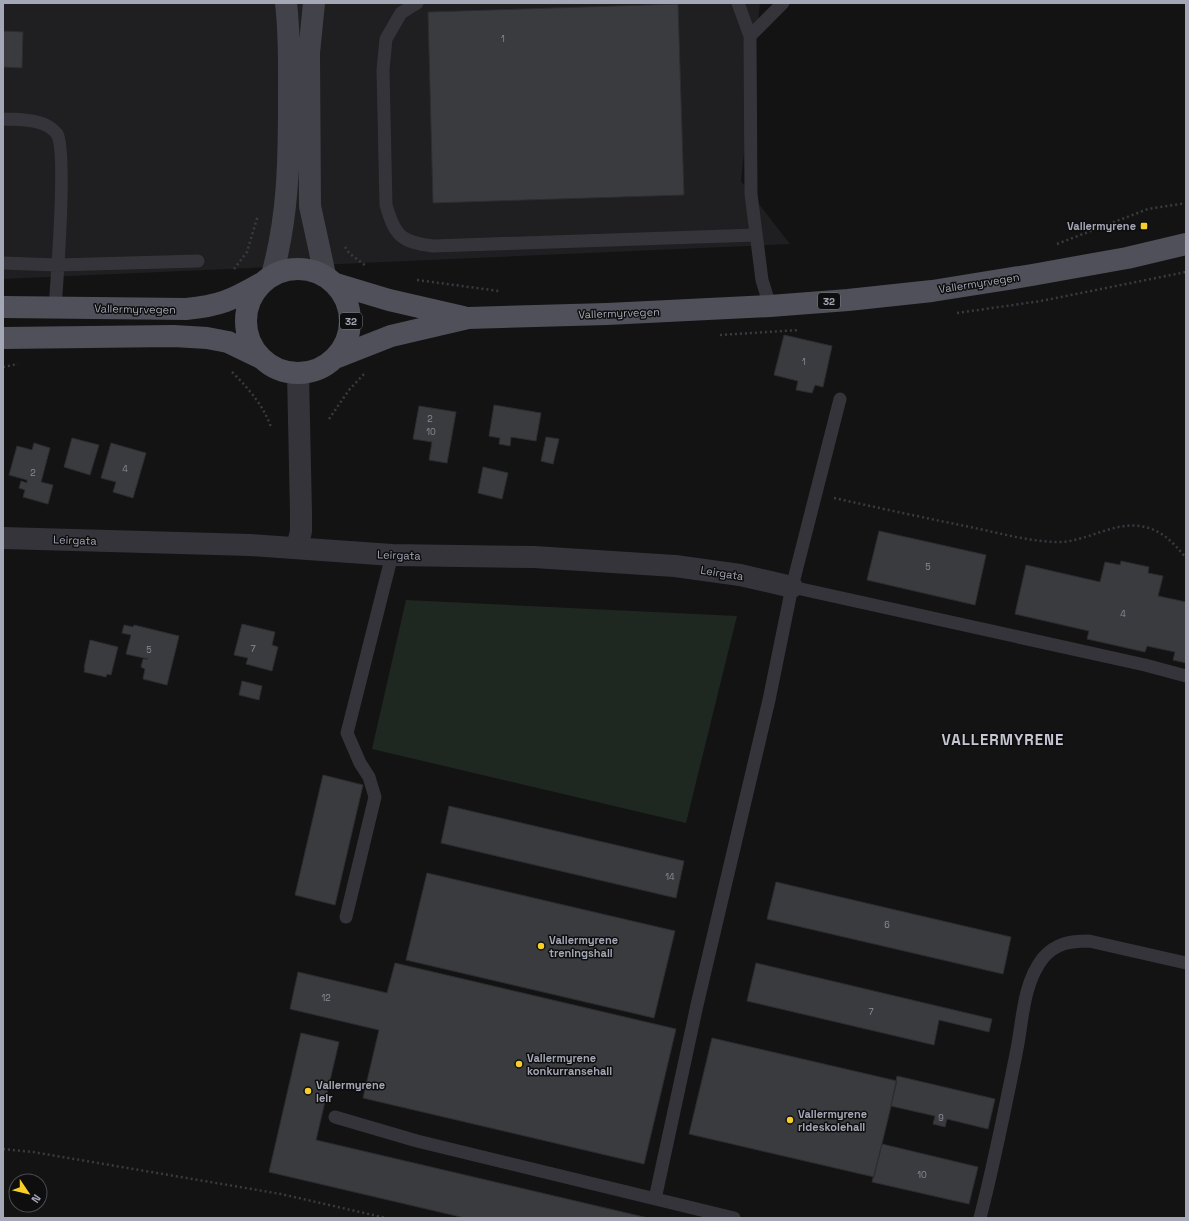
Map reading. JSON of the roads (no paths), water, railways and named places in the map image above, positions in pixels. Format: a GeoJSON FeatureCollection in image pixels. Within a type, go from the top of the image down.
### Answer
{"type":"FeatureCollection","features":[{"type":"Feature","properties":{"kind":"main road"},"geometry":{"type":"LineString","coordinates":[[267,279],[279,248],[285,213],[289,171],[289,28],[286,3]]}},
{"type":"Feature","properties":{"kind":"main road"},"geometry":{"type":"LineString","coordinates":[[314,3],[310,54],[310,206],[330,279]]}},
{"type":"Feature","properties":{"kind":"main road","name":"Vallermyrvegen"},"geometry":{"type":"LineString","coordinates":[[3,338],[151,336],[207,338],[228,342],[261,358],[272,366],[285,371],[298,373],[318,369],[336,358],[391,336],[468,318],[607,314],[770,306],[932,291],[1112,261],[1186,244]]}},
{"type":"Feature","properties":{"kind":"main road","name":"Vallermyrvegen"},"geometry":{"type":"LineString","coordinates":[[3,307],[186,309],[211,306],[233,299],[285,270],[299,268],[312,270],[330,279],[389,300],[468,318]]}},
{"type":"Feature","properties":{"kind":"main road","name":"Vallermyrvegen"},"geometry":{"type":"LineString","coordinates":[[261,358],[253,347],[248,334],[246,321],[248,307],[253,294],[267,279]]}},
{"type":"Feature","properties":{"kind":"main road","name":"Vallermyrvegen"},"geometry":{"type":"LineString","coordinates":[[330,279],[344,294],[349,307],[351,321],[347,341],[336,358]]}},
{"type":"Feature","properties":{"kind":"street"},"geometry":{"type":"LineString","coordinates":[[297,548],[301,532],[298,373]]}},
{"type":"Feature","properties":{"kind":"street","name":"Leirgata"},"geometry":{"type":"LineString","coordinates":[[3,538],[242,545],[392,555],[534,557],[675,566],[740,575],[792,588]]}},
{"type":"Feature","properties":{"kind":"lane"},"geometry":{"type":"LineString","coordinates":[[417,3],[401,13],[386,38],[383,70],[386,205],[392,226],[400,236],[414,244],[433,246],[756,235]]}},
{"type":"Feature","properties":{"kind":"lane"},"geometry":{"type":"LineString","coordinates":[[738,3],[750,36],[751,194],[762,280],[770,306]]}},
{"type":"Feature","properties":{"kind":"lane"},"geometry":{"type":"LineString","coordinates":[[750,36],[783,3]]}},
{"type":"Feature","properties":{"kind":"lane"},"geometry":{"type":"LineString","coordinates":[[3,119],[27,120],[42,123],[57,134],[60,142],[62,186],[56,308]]}},
{"type":"Feature","properties":{"kind":"lane"},"geometry":{"type":"LineString","coordinates":[[3,263],[57,265],[198,261]]}},
{"type":"Feature","properties":{"kind":"lane"},"geometry":{"type":"LineString","coordinates":[[655,1199],[697,1005],[769,700],[792,588],[840,399]]}},
{"type":"Feature","properties":{"kind":"lane"},"geometry":{"type":"LineString","coordinates":[[346,918],[375,797],[369,777],[360,763],[347,733],[392,555]]}},
{"type":"Feature","properties":{"kind":"lane"},"geometry":{"type":"LineString","coordinates":[[792,588],[1145,665],[1186,676]]}},
{"type":"Feature","properties":{"kind":"lane"},"geometry":{"type":"LineString","coordinates":[[980,1218],[1017,1053],[1027,989],[1035,970],[1043,959],[1056,946],[1077,941],[1089,942],[1186,963]]}},
{"type":"Feature","properties":{"kind":"lane"},"geometry":{"type":"LineString","coordinates":[[335,1117],[418,1141],[734,1218]]}},
{"type":"Feature","properties":{"kind":"place","name":"Vallermyrene"},"geometry":{"type":"Point","coordinates":[1144,226]}},
{"type":"Feature","properties":{"kind":"place","name":"Vallermyrene treningshall"},"geometry":{"type":"Point","coordinates":[541,946]}},
{"type":"Feature","properties":{"kind":"place","name":"Vallermyrene konkurransehall"},"geometry":{"type":"Point","coordinates":[519,1064]}},
{"type":"Feature","properties":{"kind":"place","name":"Vallermyrene leir"},"geometry":{"type":"Point","coordinates":[308,1091]}},
{"type":"Feature","properties":{"kind":"place","name":"Vallermyrene rideskolehall"},"geometry":{"type":"Point","coordinates":[790,1120]}},
{"type":"Feature","properties":{"kind":"district","name":"VALLERMYRENE"},"geometry":{"type":"Point","coordinates":[1003,740]}}]}
